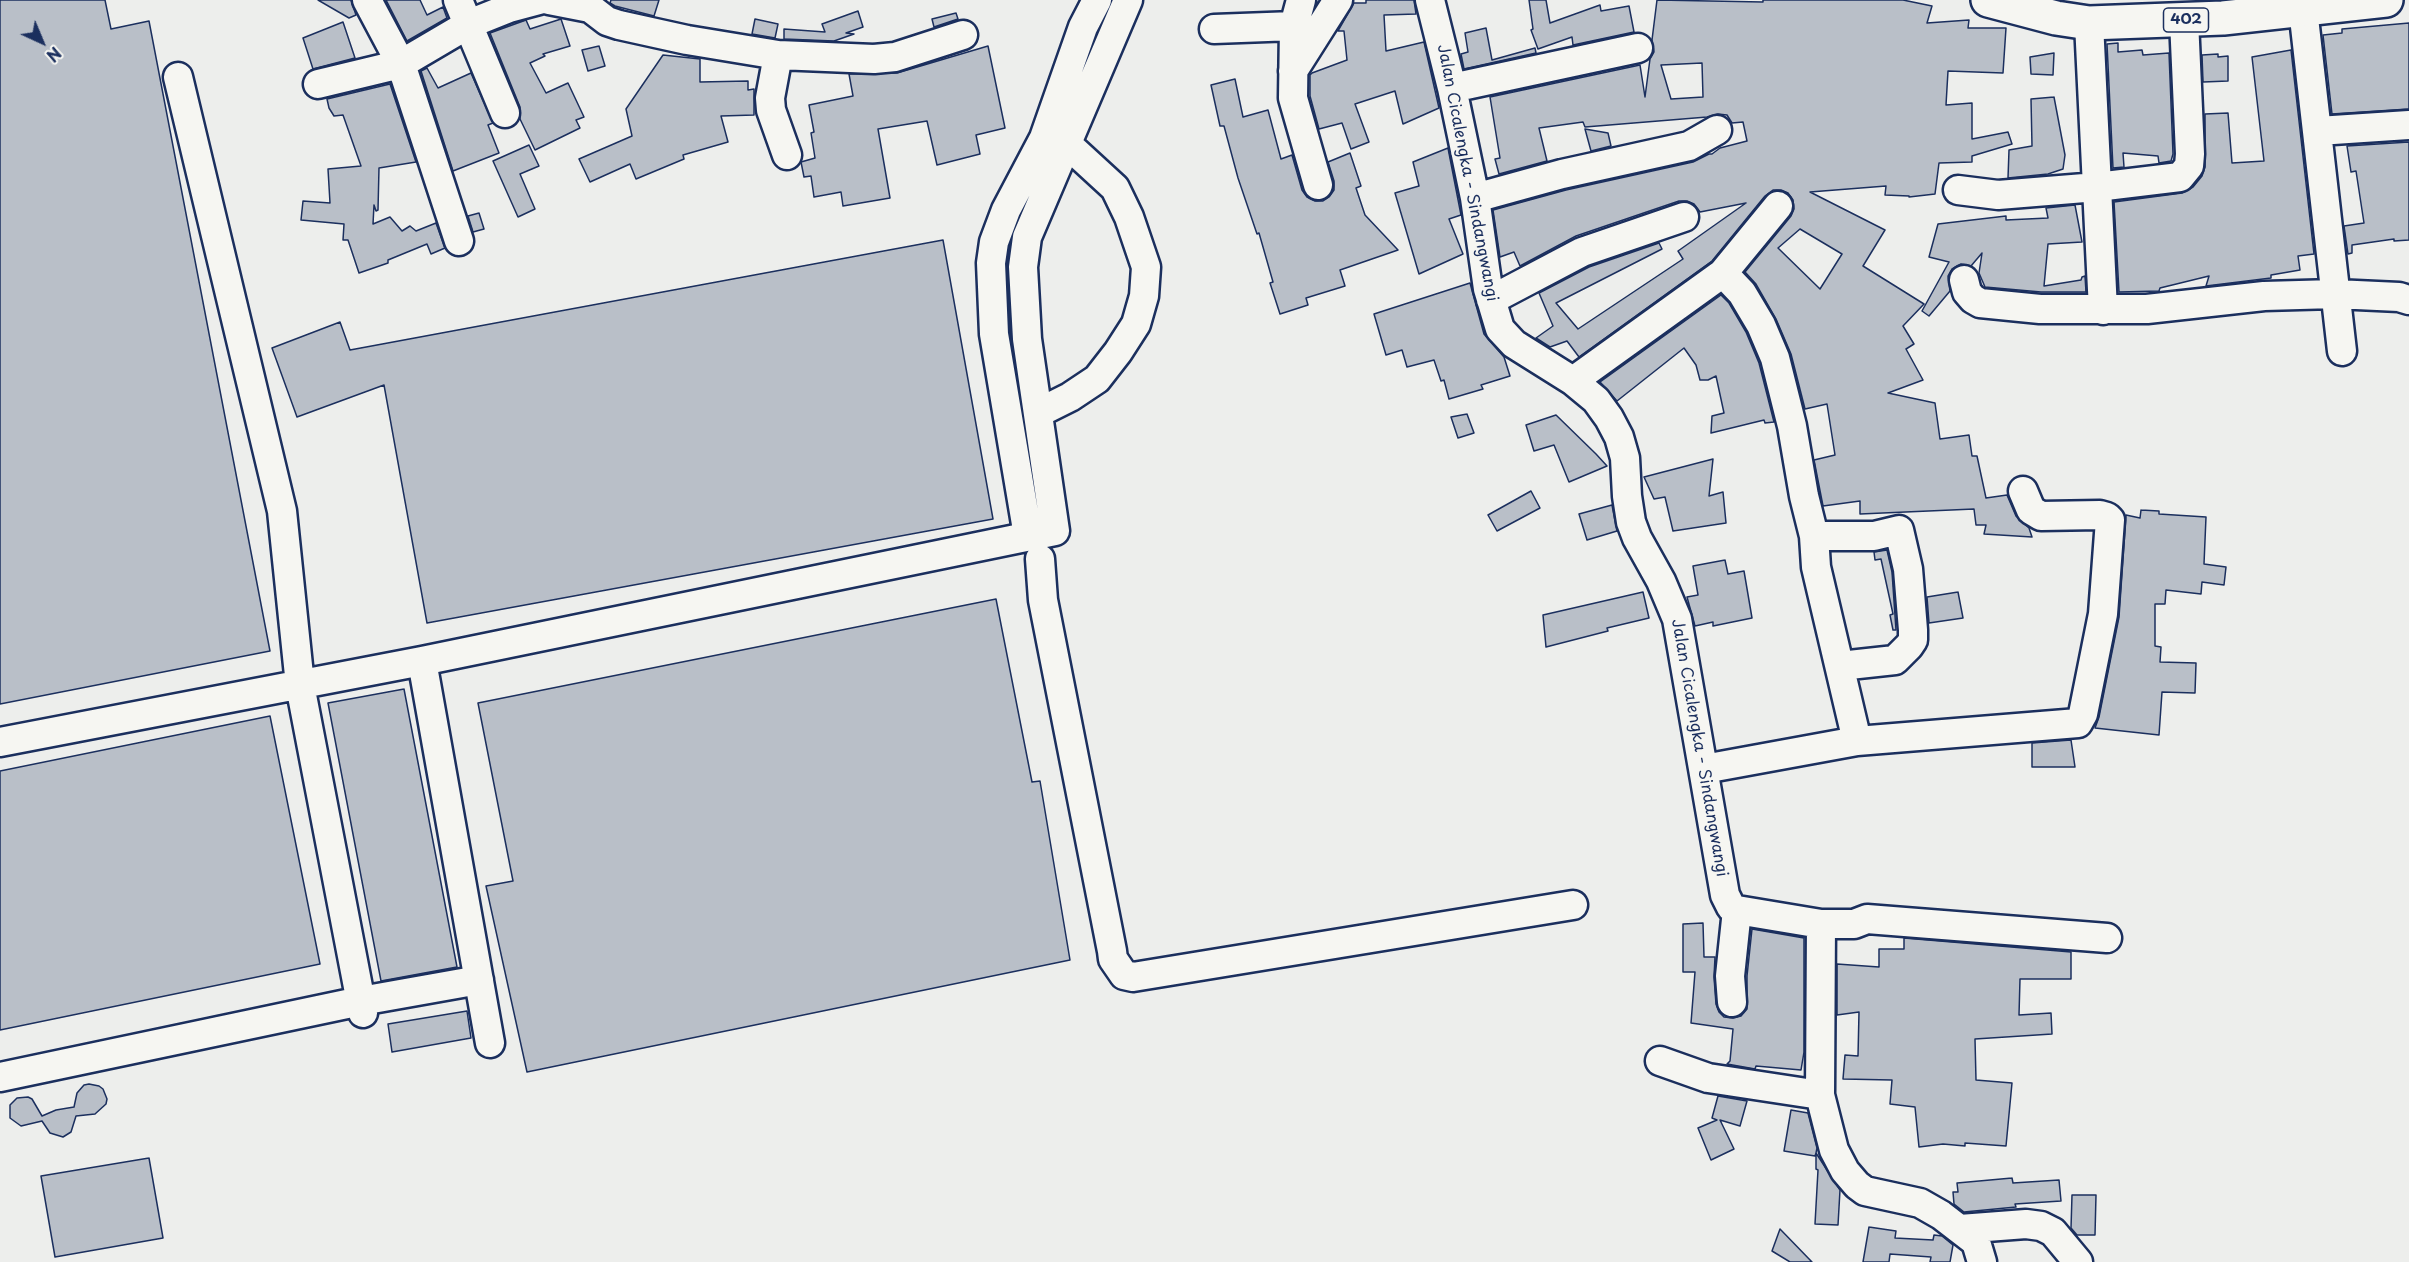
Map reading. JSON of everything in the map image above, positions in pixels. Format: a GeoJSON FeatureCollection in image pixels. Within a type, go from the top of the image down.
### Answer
{"type":"FeatureCollection","features":[{"type":"Feature","properties":{"kind":"main road","name":"402"},"geometry":{"type":"LineString","coordinates":[[1988,0],[2056,18],[2089,23],[2184,20],[2224,9],[2303,9],[2386,0]]}},
{"type":"Feature","properties":{"kind":"street"},"geometry":{"type":"LineString","coordinates":[[367,0],[401,64],[459,241]]}},
{"type":"Feature","properties":{"kind":"street"},"geometry":{"type":"LineString","coordinates":[[318,84],[401,64],[464,12],[509,8],[539,0]]}},
{"type":"Feature","properties":{"kind":"street"},"geometry":{"type":"LineString","coordinates":[[549,0],[594,4],[607,21],[618,25],[687,40],[778,55],[874,59],[895,57],[963,35]]}},
{"type":"Feature","properties":{"kind":"street"},"geometry":{"type":"LineString","coordinates":[[1097,0],[1083,27],[1055,141],[1027,237],[1023,267],[1027,339],[1038,413],[1043,600],[1113,959],[1124,975],[1133,977],[1573,905]]}},
{"type":"Feature","properties":{"kind":"street"},"geometry":{"type":"LineString","coordinates":[[1041,542],[994,334],[991,263],[994,242],[1006,210],[1055,141],[1128,0]]}},
{"type":"Feature","properties":{"kind":"street"},"geometry":{"type":"LineString","coordinates":[[1293,71],[1338,0]]}},
{"type":"Feature","properties":{"kind":"street","name":"Jalan Cicalengka - Sindangwangi"},"geometry":{"type":"LineString","coordinates":[[1430,0],[1452,88],[1475,198],[1491,300],[1500,330],[1505,337],[1573,381],[1596,400],[1619,437],[1625,458],[1631,522],[1637,538],[1661,581],[1677,619],[1725,895],[1731,907],[1737,910]]}},
{"type":"Feature","properties":{"kind":"street"},"geometry":{"type":"LineString","coordinates":[[2303,9],[2342,351]]}},
{"type":"Feature","properties":{"kind":"street"},"geometry":{"type":"LineString","coordinates":[[464,12],[505,113]]}},
{"type":"Feature","properties":{"kind":"street"},"geometry":{"type":"LineString","coordinates":[[1214,29],[1298,13],[1293,98],[1318,185]]}},
{"type":"Feature","properties":{"kind":"street"},"geometry":{"type":"LineString","coordinates":[[1958,190],[1998,195],[2180,177],[2188,166],[2190,154],[2184,20]]}},
{"type":"Feature","properties":{"kind":"street"},"geometry":{"type":"LineString","coordinates":[[2089,23],[2103,310]]}},
{"type":"Feature","properties":{"kind":"street"},"geometry":{"type":"LineString","coordinates":[[1452,88],[1638,48]]}},
{"type":"Feature","properties":{"kind":"street"},"geometry":{"type":"LineString","coordinates":[[778,55],[770,98],[771,110],[787,155]]}},
{"type":"Feature","properties":{"kind":"street"},"geometry":{"type":"LineString","coordinates":[[178,77],[282,511],[300,685],[362,1007]]}},
{"type":"Feature","properties":{"kind":"street"},"geometry":{"type":"LineString","coordinates":[[2318,131],[2409,125]]}},
{"type":"Feature","properties":{"kind":"street"},"geometry":{"type":"LineString","coordinates":[[1475,198],[1562,174],[1689,146],[1718,130]]}},
{"type":"Feature","properties":{"kind":"street"},"geometry":{"type":"LineString","coordinates":[[1038,413],[1070,398],[1097,379],[1136,324],[1144,296],[1146,267],[1129,217],[1115,188],[1055,141]]}},
{"type":"Feature","properties":{"kind":"street"},"geometry":{"type":"LineString","coordinates":[[1573,381],[1723,273],[1778,206]]}},
{"type":"Feature","properties":{"kind":"street"},"geometry":{"type":"LineString","coordinates":[[1491,300],[1582,252],[1683,217]]}},
{"type":"Feature","properties":{"kind":"street"},"geometry":{"type":"LineString","coordinates":[[1723,273],[1742,293],[1761,325],[1775,358],[1792,426],[1804,496],[1814,536],[1816,567],[1857,741]]}},
{"type":"Feature","properties":{"kind":"street"},"geometry":{"type":"LineString","coordinates":[[1965,280],[1968,292],[1980,303],[2040,309],[2147,309],[2264,296],[2335,294],[2399,297],[2409,300]]}},
{"type":"Feature","properties":{"kind":"street"},"geometry":{"type":"LineString","coordinates":[[1704,769],[1857,741],[2075,724],[2080,720],[2103,614],[2110,520],[2100,515],[2041,516],[2031,510],[2023,491]]}},
{"type":"Feature","properties":{"kind":"street"},"geometry":{"type":"LineString","coordinates":[[1814,536],[1874,536],[1899,530],[1908,569],[1913,630],[1913,640],[1909,646],[1895,660],[1840,666]]}},
{"type":"Feature","properties":{"kind":"street"},"geometry":{"type":"LineString","coordinates":[[0,742],[1041,542]]}},
{"type":"Feature","properties":{"kind":"street"},"geometry":{"type":"LineString","coordinates":[[422,661],[490,1043]]}},
{"type":"Feature","properties":{"kind":"street"},"geometry":{"type":"LineString","coordinates":[[1732,1002],[1730,976],[1737,910],[1821,924],[1854,924],[1867,919],[2107,938]]}},
{"type":"Feature","properties":{"kind":"street"},"geometry":{"type":"LineString","coordinates":[[1821,924],[1820,1095],[1834,1150],[1845,1171],[1857,1185],[1865,1191],[1920,1203],[1976,1242],[1982,1262]]}},
{"type":"Feature","properties":{"kind":"street"},"geometry":{"type":"LineString","coordinates":[[0,1077],[362,1007],[479,980]]}},
{"type":"Feature","properties":{"kind":"street"},"geometry":{"type":"LineString","coordinates":[[1660,1060],[1708,1078],[1820,1095]]}},
{"type":"Feature","properties":{"kind":"street"},"geometry":{"type":"LineString","coordinates":[[1960,1229],[2026,1224],[2041,1226],[2053,1232],[2078,1262]]}},
{"type":"Feature","properties":{"kind":"building"},"geometry":{"type":"Polygon","coordinates":[[[0,0],[105,0],[111,29],[149,21],[270,651],[0,704],[0,0]]]}},
{"type":"Feature","properties":{"kind":"building"},"geometry":{"type":"Polygon","coordinates":[[[318,0],[351,0],[356,15],[349,18],[318,0]]]}},
{"type":"Feature","properties":{"kind":"building"},"geometry":{"type":"Polygon","coordinates":[[[386,0],[420,0],[427,15],[443,7],[447,18],[407,41],[386,0]]]}},
{"type":"Feature","properties":{"kind":"building"},"geometry":{"type":"Polygon","coordinates":[[[611,0],[659,0],[654,16],[615,6],[610,3],[611,0]]]}},
{"type":"Feature","properties":{"kind":"building"},"geometry":{"type":"Polygon","coordinates":[[[1366,0],[1414,0],[1416,14],[1384,15],[1386,51],[1424,42],[1439,108],[1403,124],[1395,91],[1355,104],[1369,142],[1351,149],[1342,123],[1319,129],[1310,96],[1310,75],[1347,60],[1344,31],[1338,31],[1354,3],[1366,3],[1366,0]]]}},
{"type":"Feature","properties":{"kind":"building"},"geometry":{"type":"Polygon","coordinates":[[[1529,0],[1546,0],[1550,23],[1600,5],[1601,11],[1629,6],[1634,32],[1573,45],[1572,37],[1538,49],[1531,30],[1533,29],[1529,0]]]}},
{"type":"Feature","properties":{"kind":"building"},"geometry":{"type":"Polygon","coordinates":[[[1657,0],[1763,2],[1763,0],[1903,0],[1932,6],[1927,23],[1969,20],[1968,28],[2006,28],[2003,73],[1948,71],[1946,105],[1972,103],[1972,139],[2008,132],[2012,144],[1972,156],[1972,162],[1939,163],[1935,194],[1909,197],[1885,195],[1886,186],[1810,192],[1885,230],[1863,266],[1924,304],[1903,326],[1914,344],[1906,349],[1923,380],[1888,393],[1935,403],[1940,439],[1969,435],[1972,456],[1977,456],[1986,498],[2007,495],[2016,516],[2029,528],[2032,537],[1984,534],[1986,525],[1976,525],[1974,509],[1860,514],[1860,501],[1823,506],[1814,460],[1835,455],[1827,404],[1805,409],[1791,354],[1776,319],[1756,284],[1745,272],[1791,216],[1794,209],[1793,200],[1788,193],[1781,190],[1773,190],[1765,196],[1712,261],[1579,357],[1567,341],[1550,347],[1536,338],[1553,326],[1539,293],[1589,267],[1659,243],[1662,249],[1556,303],[1578,329],[1683,259],[1678,251],[1746,203],[1700,212],[1694,204],[1679,201],[1576,236],[1520,266],[1514,252],[1500,257],[1493,210],[1566,190],[1693,162],[1720,148],[1747,141],[1743,122],[1732,123],[1727,115],[1585,127],[1583,122],[1539,128],[1547,161],[1499,174],[1495,159],[1500,158],[1490,97],[1640,65],[1645,97],[1650,59],[1654,52],[1652,40],[1657,0]],[[1702,63],[1661,65],[1671,99],[1703,97],[1702,63]],[[1800,229],[1778,248],[1820,289],[1842,254],[1800,229]]]}},
{"type":"Feature","properties":{"kind":"building"},"geometry":{"type":"Polygon","coordinates":[[[858,11],[863,27],[846,33],[854,34],[834,41],[784,39],[784,29],[825,32],[822,24],[858,11]]]}},
{"type":"Feature","properties":{"kind":"building"},"geometry":{"type":"Polygon","coordinates":[[[956,13],[958,19],[934,27],[932,19],[956,13]]]}},
{"type":"Feature","properties":{"kind":"building"},"geometry":{"type":"Polygon","coordinates":[[[561,19],[570,46],[543,54],[545,56],[530,63],[546,93],[568,83],[584,117],[576,120],[580,128],[535,150],[520,119],[520,107],[490,33],[526,20],[530,29],[561,19]]]}},
{"type":"Feature","properties":{"kind":"building"},"geometry":{"type":"Polygon","coordinates":[[[755,19],[778,24],[775,38],[752,34],[755,19]]]}},
{"type":"Feature","properties":{"kind":"building"},"geometry":{"type":"Polygon","coordinates":[[[343,22],[355,58],[313,69],[303,38],[343,22]]]}},
{"type":"Feature","properties":{"kind":"building"},"geometry":{"type":"Polygon","coordinates":[[[2409,23],[2409,109],[2332,114],[2323,35],[2342,33],[2342,29],[2409,23]]]}},
{"type":"Feature","properties":{"kind":"building"},"geometry":{"type":"Polygon","coordinates":[[[1486,28],[1492,60],[1535,48],[1536,53],[1464,69],[1461,54],[1468,52],[1465,33],[1486,28]]]}},
{"type":"Feature","properties":{"kind":"building"},"geometry":{"type":"Polygon","coordinates":[[[2118,43],[2118,52],[2142,50],[2143,55],[2169,53],[2173,154],[2171,161],[2159,163],[2158,156],[2123,153],[2124,167],[2113,168],[2107,44],[2118,43]]]}},
{"type":"Feature","properties":{"kind":"building"},"geometry":{"type":"Polygon","coordinates":[[[599,46],[605,66],[588,71],[582,50],[599,46]]]}},
{"type":"Feature","properties":{"kind":"building"},"geometry":{"type":"Polygon","coordinates":[[[988,46],[1005,128],[976,135],[980,154],[937,165],[927,121],[878,129],[890,198],[843,206],[841,192],[814,197],[811,176],[804,177],[801,162],[815,158],[811,133],[814,132],[809,105],[853,96],[849,74],[897,73],[988,46]]]}},
{"type":"Feature","properties":{"kind":"building"},"geometry":{"type":"Polygon","coordinates":[[[2291,50],[2314,254],[2298,256],[2300,270],[2271,275],[2271,278],[2206,286],[2209,276],[2160,288],[2159,291],[2119,292],[2114,202],[2182,193],[2193,187],[2202,176],[2205,167],[2205,114],[2228,113],[2232,163],[2264,161],[2252,57],[2291,50]]]}},
{"type":"Feature","properties":{"kind":"building"},"geometry":{"type":"Polygon","coordinates":[[[2054,53],[2053,75],[2031,74],[2030,57],[2054,53]]]}},
{"type":"Feature","properties":{"kind":"building"},"geometry":{"type":"Polygon","coordinates":[[[2218,54],[2218,57],[2228,56],[2228,81],[2203,82],[2202,55],[2218,54]]]}},
{"type":"Feature","properties":{"kind":"building"},"geometry":{"type":"Polygon","coordinates":[[[663,55],[700,59],[700,82],[748,81],[748,90],[754,89],[754,115],[721,116],[728,142],[683,155],[684,159],[636,179],[630,164],[590,182],[579,159],[632,136],[626,109],[663,55]]]}},
{"type":"Feature","properties":{"kind":"building"},"geometry":{"type":"Polygon","coordinates":[[[427,68],[438,88],[471,73],[493,123],[488,125],[499,153],[453,171],[421,71],[427,68]]]}},
{"type":"Feature","properties":{"kind":"building"},"geometry":{"type":"Polygon","coordinates":[[[1235,79],[1243,117],[1268,110],[1281,159],[1292,155],[1302,190],[1307,197],[1315,201],[1323,201],[1329,197],[1334,190],[1334,181],[1328,162],[1350,153],[1361,186],[1356,188],[1365,215],[1398,250],[1340,270],[1345,286],[1306,298],[1308,305],[1280,314],[1270,283],[1273,282],[1259,233],[1257,234],[1238,178],[1224,126],[1220,126],[1211,85],[1235,79]]]}},
{"type":"Feature","properties":{"kind":"building"},"geometry":{"type":"Polygon","coordinates":[[[390,84],[416,162],[379,168],[378,210],[376,211],[374,205],[373,224],[390,217],[402,231],[410,226],[416,231],[436,223],[445,248],[431,254],[427,244],[388,260],[388,263],[359,273],[348,240],[343,240],[344,224],[301,220],[303,201],[330,203],[328,169],[361,166],[343,115],[334,116],[327,99],[390,84]]]}},
{"type":"Feature","properties":{"kind":"building"},"geometry":{"type":"Polygon","coordinates":[[[2054,97],[2065,155],[2063,169],[2048,174],[2008,178],[2009,150],[2032,146],[2031,99],[2054,97]]]}},
{"type":"Feature","properties":{"kind":"building"},"geometry":{"type":"Polygon","coordinates":[[[1585,129],[1608,133],[1611,146],[1591,151],[1585,129]]]}},
{"type":"Feature","properties":{"kind":"building"},"geometry":{"type":"Polygon","coordinates":[[[2409,142],[2409,240],[2394,241],[2394,239],[2352,245],[2352,253],[2348,254],[2344,226],[2364,223],[2356,171],[2351,172],[2347,146],[2409,142]]]}},
{"type":"Feature","properties":{"kind":"building"},"geometry":{"type":"Polygon","coordinates":[[[529,145],[539,166],[520,174],[535,209],[518,217],[493,161],[529,145]]]}},
{"type":"Feature","properties":{"kind":"building"},"geometry":{"type":"Polygon","coordinates":[[[1448,148],[1461,215],[1449,219],[1463,254],[1419,274],[1395,193],[1419,186],[1413,162],[1448,148]]]}},
{"type":"Feature","properties":{"kind":"building"},"geometry":{"type":"Polygon","coordinates":[[[2075,205],[2082,242],[2048,244],[2044,286],[2081,280],[2085,276],[2086,292],[2041,292],[1985,287],[1979,273],[1982,253],[1971,266],[1961,264],[1952,269],[1948,276],[1950,291],[1929,316],[1922,311],[1949,262],[1929,257],[1938,224],[2006,216],[2006,220],[2048,218],[2046,208],[2075,205]]]}},
{"type":"Feature","properties":{"kind":"building"},"geometry":{"type":"Polygon","coordinates":[[[479,213],[484,229],[473,232],[468,216],[479,213]]]}},
{"type":"Feature","properties":{"kind":"building"},"geometry":{"type":"Polygon","coordinates":[[[943,240],[993,519],[427,623],[384,385],[297,417],[272,348],[340,322],[350,350],[943,240]]]}},
{"type":"Feature","properties":{"kind":"building"},"geometry":{"type":"Polygon","coordinates":[[[1470,283],[1484,334],[1504,357],[1510,376],[1481,385],[1483,389],[1449,399],[1444,380],[1441,381],[1434,360],[1407,367],[1402,350],[1386,355],[1374,314],[1470,283]]]}},
{"type":"Feature","properties":{"kind":"building"},"geometry":{"type":"Polygon","coordinates":[[[1721,295],[1729,303],[1746,332],[1759,363],[1774,422],[1765,423],[1764,420],[1711,433],[1712,416],[1724,413],[1716,376],[1708,380],[1700,380],[1696,365],[1684,348],[1617,401],[1600,382],[1721,295]]]}},
{"type":"Feature","properties":{"kind":"building"},"geometry":{"type":"Polygon","coordinates":[[[1467,414],[1474,433],[1458,438],[1451,417],[1467,414]]]}},
{"type":"Feature","properties":{"kind":"building"},"geometry":{"type":"Polygon","coordinates":[[[1556,415],[1607,466],[1569,482],[1554,445],[1534,451],[1526,425],[1556,415]]]}},
{"type":"Feature","properties":{"kind":"building"},"geometry":{"type":"Polygon","coordinates":[[[1713,459],[1709,496],[1723,492],[1726,523],[1673,531],[1665,497],[1654,499],[1644,477],[1713,459]]]}},
{"type":"Feature","properties":{"kind":"building"},"geometry":{"type":"Polygon","coordinates":[[[1531,491],[1540,508],[1497,531],[1488,515],[1531,491]]]}},
{"type":"Feature","properties":{"kind":"building"},"geometry":{"type":"Polygon","coordinates":[[[1612,505],[1617,531],[1587,540],[1579,514],[1612,505]]]}},
{"type":"Feature","properties":{"kind":"building"},"geometry":{"type":"Polygon","coordinates":[[[2141,510],[2159,511],[2159,514],[2206,517],[2204,564],[2226,567],[2224,585],[2202,582],[2201,594],[2166,590],[2165,604],[2155,604],[2155,646],[2161,647],[2160,662],[2196,663],[2195,693],[2162,692],[2159,735],[2095,728],[2119,617],[2126,515],[2140,518],[2141,510]]]}},
{"type":"Feature","properties":{"kind":"building"},"geometry":{"type":"Polygon","coordinates":[[[1887,550],[1892,572],[1896,630],[1893,630],[1890,615],[1893,614],[1881,559],[1875,560],[1874,552],[1887,550]]]}},
{"type":"Feature","properties":{"kind":"building"},"geometry":{"type":"Polygon","coordinates":[[[1725,560],[1728,574],[1744,571],[1752,618],[1713,626],[1713,622],[1695,626],[1687,597],[1698,595],[1693,566],[1725,560]]]}},
{"type":"Feature","properties":{"kind":"building"},"geometry":{"type":"Polygon","coordinates":[[[1643,592],[1649,618],[1546,647],[1543,615],[1643,592]]]}},
{"type":"Feature","properties":{"kind":"building"},"geometry":{"type":"Polygon","coordinates":[[[1958,592],[1963,618],[1929,623],[1927,597],[1958,592]]]}},
{"type":"Feature","properties":{"kind":"building"},"geometry":{"type":"Polygon","coordinates":[[[996,599],[1032,782],[1040,781],[1070,960],[527,1072],[486,886],[513,881],[478,703],[996,599]]]}},
{"type":"Feature","properties":{"kind":"building"},"geometry":{"type":"Polygon","coordinates":[[[404,689],[457,967],[381,981],[328,703],[404,689]]]}},
{"type":"Feature","properties":{"kind":"building"},"geometry":{"type":"Polygon","coordinates":[[[270,716],[320,964],[0,1030],[0,771],[270,716]]]}},
{"type":"Feature","properties":{"kind":"building"},"geometry":{"type":"Polygon","coordinates":[[[2071,740],[2075,767],[2032,767],[2032,743],[2071,740]]]}},
{"type":"Feature","properties":{"kind":"building"},"geometry":{"type":"Polygon","coordinates":[[[1703,923],[1704,957],[1715,957],[1716,1004],[1724,1017],[1741,1016],[1747,1009],[1747,976],[1752,929],[1804,938],[1804,1052],[1801,1070],[1756,1066],[1755,1069],[1727,1064],[1730,1061],[1733,1029],[1691,1023],[1695,972],[1683,972],[1683,924],[1703,923]]]}},
{"type":"Feature","properties":{"kind":"building"},"geometry":{"type":"Polygon","coordinates":[[[1904,938],[2071,952],[2071,979],[2020,979],[2019,1015],[2051,1013],[2052,1034],[1975,1039],[1976,1080],[2012,1083],[2006,1146],[1965,1143],[1965,1146],[1943,1144],[1919,1147],[1915,1107],[1890,1104],[1892,1080],[1843,1079],[1845,1055],[1858,1056],[1859,1012],[1837,1015],[1837,964],[1879,967],[1879,949],[1904,949],[1904,938]]]}},
{"type":"Feature","properties":{"kind":"building"},"geometry":{"type":"Polygon","coordinates":[[[467,1011],[471,1038],[392,1052],[388,1024],[467,1011]]]}},
{"type":"Feature","properties":{"kind":"building"},"geometry":{"type":"Polygon","coordinates":[[[89,1084],[103,1089],[107,1099],[106,1104],[95,1114],[76,1116],[71,1132],[63,1137],[50,1133],[42,1121],[21,1126],[10,1118],[10,1105],[17,1098],[32,1099],[42,1116],[56,1110],[74,1107],[77,1093],[84,1085],[89,1084]]]}},
{"type":"Feature","properties":{"kind":"building"},"geometry":{"type":"Polygon","coordinates":[[[1718,1096],[1747,1101],[1740,1126],[1720,1120],[1734,1149],[1711,1160],[1698,1128],[1717,1120],[1712,1118],[1718,1096]]]}},
{"type":"Feature","properties":{"kind":"building"},"geometry":{"type":"Polygon","coordinates":[[[1791,1110],[1808,1113],[1817,1148],[1815,1156],[1784,1151],[1791,1110]]]}},
{"type":"Feature","properties":{"kind":"building"},"geometry":{"type":"Polygon","coordinates":[[[1816,1153],[1840,1190],[1838,1225],[1815,1224],[1818,1170],[1816,1169],[1816,1153]]]}},
{"type":"Feature","properties":{"kind":"building"},"geometry":{"type":"Polygon","coordinates":[[[149,1158],[163,1238],[55,1257],[41,1176],[149,1158]]]}},
{"type":"Feature","properties":{"kind":"building"},"geometry":{"type":"Polygon","coordinates":[[[2012,1178],[2013,1183],[2059,1180],[2061,1201],[2015,1204],[2016,1207],[1964,1212],[1954,1204],[1953,1192],[1958,1192],[1957,1183],[2012,1178]]]}},
{"type":"Feature","properties":{"kind":"building"},"geometry":{"type":"Polygon","coordinates":[[[2072,1195],[2096,1195],[2095,1235],[2077,1235],[2071,1228],[2072,1195]]]}},
{"type":"Feature","properties":{"kind":"building"},"geometry":{"type":"Polygon","coordinates":[[[1869,1227],[1896,1231],[1895,1238],[1933,1240],[1934,1235],[1942,1236],[1953,1245],[1950,1262],[1930,1262],[1931,1257],[1890,1254],[1889,1262],[1863,1262],[1869,1227]]]}},
{"type":"Feature","properties":{"kind":"building"},"geometry":{"type":"Polygon","coordinates":[[[1780,1229],[1812,1262],[1790,1262],[1772,1251],[1780,1229]]]}}]}
